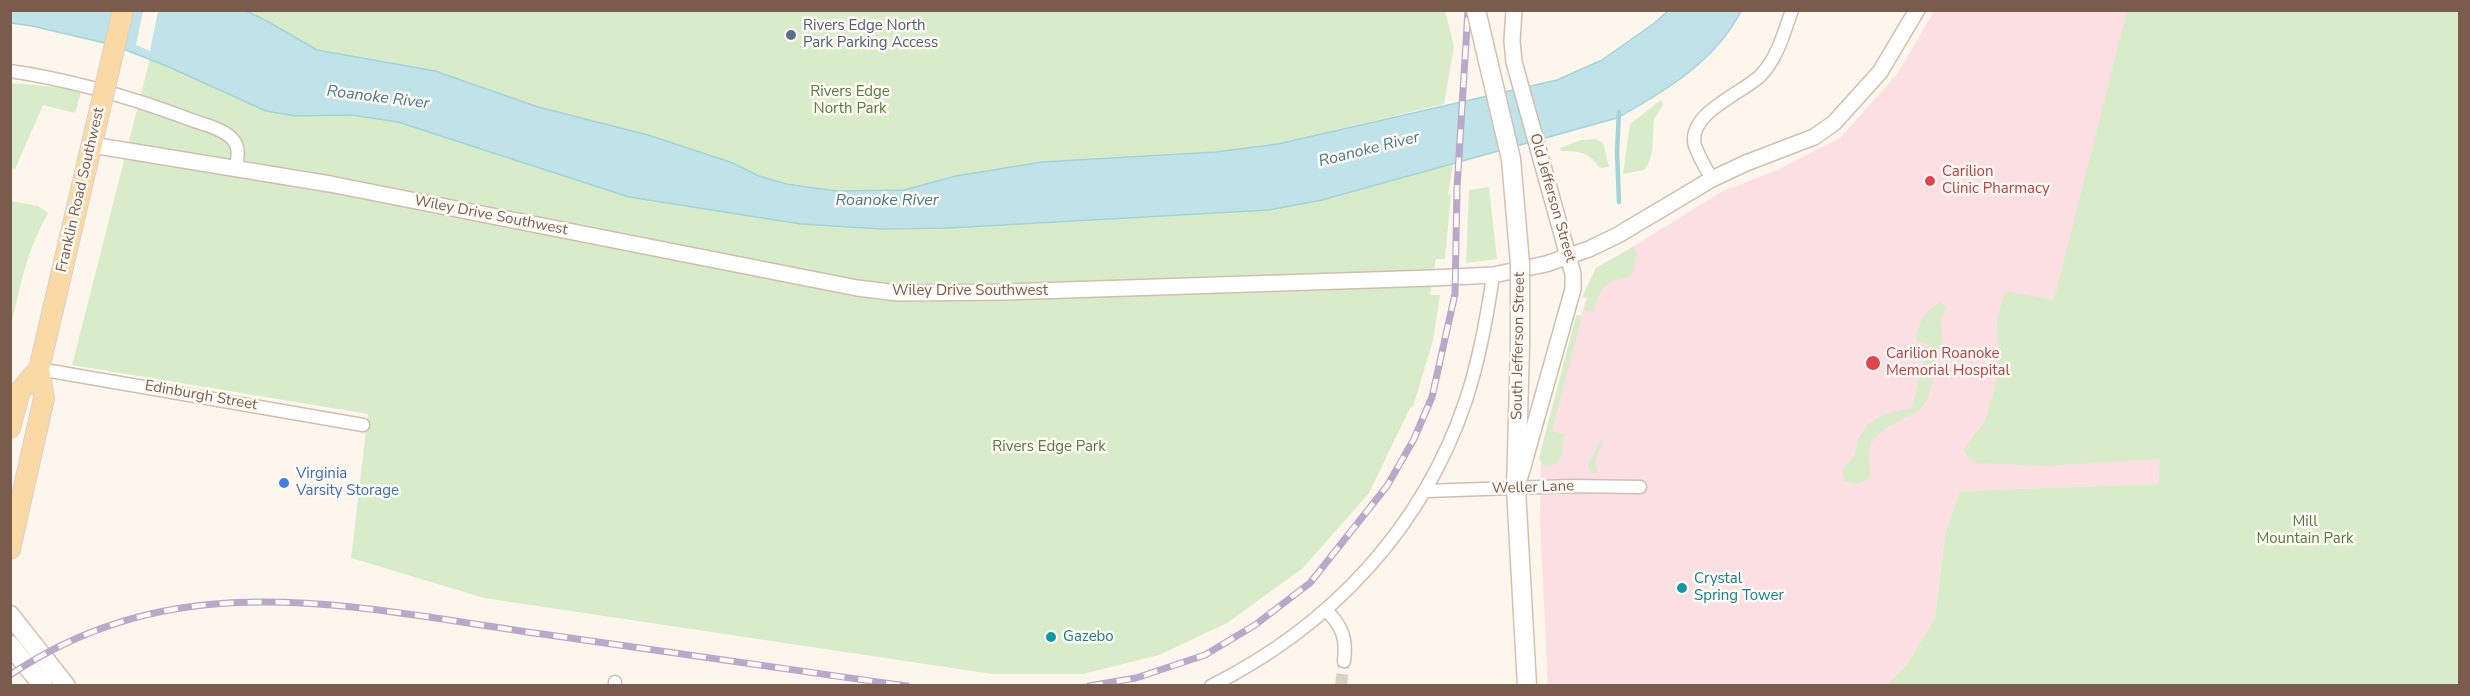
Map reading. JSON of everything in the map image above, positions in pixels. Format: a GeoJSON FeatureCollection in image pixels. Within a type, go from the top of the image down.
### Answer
{"type":"FeatureCollection","features":[{"type":"Feature","properties":{"kind":"main road","name":"Franklin Road Southwest"},"geometry":{"type":"LineString","coordinates":[[10,549],[44,398],[39,369],[123,10]]}},
{"type":"Feature","properties":{"kind":"main road","name":"South Jefferson Street"},"geometry":{"type":"LineString","coordinates":[[1476,10],[1511,159],[1520,264],[1516,489],[1527,686]]}},
{"type":"Feature","properties":{"kind":"main road","name":"Franklin Road Southwest"},"geometry":{"type":"LineString","coordinates":[[12,422],[20,391],[39,369]]}},
{"type":"Feature","properties":{"kind":"main road"},"geometry":{"type":"LineString","coordinates":[[10,615],[66,686]]}},
{"type":"Feature","properties":{"kind":"main road"},"geometry":{"type":"LineString","coordinates":[[10,645],[43,686]]}},
{"type":"Feature","properties":{"kind":"street","name":"Old Jefferson Street"},"geometry":{"type":"LineString","coordinates":[[1514,10],[1512,41],[1514,62],[1573,274],[1573,289],[1516,489]]}},
{"type":"Feature","properties":{"kind":"street"},"geometry":{"type":"LineString","coordinates":[[1712,179],[1695,145],[1698,123],[1708,113],[1745,88],[1770,64],[1792,10]]}},
{"type":"Feature","properties":{"kind":"street","name":"Wiley Drive Southwest"},"geometry":{"type":"LineString","coordinates":[[92,145],[330,184],[858,288],[898,293],[1300,284],[1493,275],[1568,257],[1618,234],[1712,179],[1746,163],[1814,137],[1834,123],[1880,72],[1917,10]]}},
{"type":"Feature","properties":{"kind":"street"},"geometry":{"type":"LineString","coordinates":[[10,71],[84,84],[200,123],[227,135],[234,141],[238,150],[236,168]]}},
{"type":"Feature","properties":{"kind":"street"},"geometry":{"type":"LineString","coordinates":[[1211,686],[1285,642],[1326,610],[1382,554],[1426,491],[1451,440],[1466,401],[1486,320],[1493,275]]}},
{"type":"Feature","properties":{"kind":"street","name":"Edinburgh Street"},"geometry":{"type":"LineString","coordinates":[[39,369],[363,425]]}},
{"type":"Feature","properties":{"kind":"street","name":"Weller Lane"},"geometry":{"type":"LineString","coordinates":[[1426,491],[1571,486],[1640,487]]}},
{"type":"Feature","properties":{"kind":"street"},"geometry":{"type":"LineString","coordinates":[[1326,610],[1337,621],[1344,634],[1344,661]]}},
{"type":"Feature","properties":{"kind":"shaded area","name":"Carilion Roanoke Memorial Hospital"},"geometry":{"type":"Polygon","coordinates":[[[1934,11],[2275,11],[2162,439],[2158,484],[1960,491],[1945,534],[1935,618],[1908,663],[1887,685],[1548,686],[1540,524],[1541,457],[1593,275],[1600,267],[1721,192],[1777,170],[1840,138],[1898,73],[1934,11]]]}},
{"type":"Feature","properties":{"kind":"green space","name":"Rivers Edge North Park"},"geometry":{"type":"Polygon","coordinates":[[[1445,10],[1454,46],[1444,104],[1278,144],[1216,152],[1042,162],[904,190],[836,191],[759,176],[733,163],[648,135],[538,107],[435,71],[317,50],[246,11],[1445,10]]]}},
{"type":"Feature","properties":{"kind":"green space","name":"Mill Mountain Park"},"geometry":{"type":"Polygon","coordinates":[[[2127,11],[2459,11],[2459,685],[1887,685],[1908,663],[1935,618],[1945,534],[1960,491],[2158,484],[2160,459],[2047,466],[1974,463],[1963,450],[1985,421],[1994,392],[1998,359],[1997,319],[2005,291],[2054,300],[2127,11]]]}},
{"type":"Feature","properties":{"kind":"green space","name":"Rivers Edge Park"},"geometry":{"type":"Polygon","coordinates":[[[150,59],[266,111],[295,116],[351,115],[398,122],[629,197],[801,224],[882,229],[1322,200],[1453,164],[1448,195],[1451,193],[1445,259],[1436,259],[1430,295],[1440,295],[1433,340],[1413,407],[1410,408],[1369,493],[1303,568],[1227,623],[1159,655],[1083,674],[992,674],[484,598],[351,558],[368,414],[72,365],[150,59]]]}},
{"type":"Feature","properties":{"kind":"green space"},"geometry":{"type":"Polygon","coordinates":[[[10,83],[82,89],[75,113],[43,105],[15,169],[11,168],[10,83]]]}},
{"type":"Feature","properties":{"kind":"green space"},"geometry":{"type":"Polygon","coordinates":[[[1661,100],[1663,105],[1654,119],[1652,152],[1648,165],[1644,170],[1623,174],[1630,124],[1661,100]]]}},
{"type":"Feature","properties":{"kind":"green space"},"geometry":{"type":"Polygon","coordinates":[[[1596,139],[1603,143],[1609,167],[1600,168],[1588,156],[1578,152],[1561,151],[1560,148],[1581,140],[1596,139]]]}},
{"type":"Feature","properties":{"kind":"green space"},"geometry":{"type":"Polygon","coordinates":[[[1489,187],[1497,259],[1466,263],[1469,190],[1489,187]]]}},
{"type":"Feature","properties":{"kind":"green space"},"geometry":{"type":"Polygon","coordinates":[[[11,201],[38,206],[48,213],[29,254],[11,326],[11,201]]]}},
{"type":"Feature","properties":{"kind":"green space"},"geometry":{"type":"Polygon","coordinates":[[[1633,247],[1637,254],[1631,277],[1616,280],[1605,286],[1593,311],[1584,310],[1588,298],[1582,297],[1596,268],[1633,247]]]}},
{"type":"Feature","properties":{"kind":"green space"},"geometry":{"type":"Polygon","coordinates":[[[1942,302],[1946,308],[1941,319],[1942,339],[1928,398],[1920,410],[1886,428],[1875,437],[1870,446],[1871,474],[1866,480],[1859,483],[1844,481],[1842,470],[1855,455],[1858,439],[1868,424],[1884,414],[1912,408],[1928,344],[1917,341],[1916,336],[1928,312],[1942,302]]]}},
{"type":"Feature","properties":{"kind":"green space"},"geometry":{"type":"Polygon","coordinates":[[[1578,315],[1582,316],[1552,431],[1566,435],[1563,438],[1562,455],[1556,464],[1545,466],[1539,459],[1578,315]]]}},
{"type":"Feature","properties":{"kind":"green space"},"geometry":{"type":"Polygon","coordinates":[[[1601,439],[1603,440],[1595,462],[1598,471],[1593,473],[1589,470],[1588,465],[1601,439]]]}},
{"type":"Feature","properties":{"kind":"water","name":"Roanoke River"},"geometry":{"type":"Polygon","coordinates":[[[11,11],[246,11],[317,50],[435,71],[538,107],[648,135],[733,163],[759,176],[787,184],[836,191],[904,190],[956,176],[1042,162],[1216,152],[1278,144],[1557,80],[1602,60],[1668,11],[1741,11],[1718,45],[1687,74],[1617,118],[1322,200],[1269,210],[949,228],[882,229],[801,224],[629,197],[398,122],[351,115],[295,116],[266,111],[169,67],[113,45],[11,23],[11,11]]]}},
{"type":"Feature","properties":{"kind":"pier"},"geometry":{"type":"Polygon","coordinates":[[[143,11],[158,11],[150,51],[136,45],[143,11]]]}},
{"type":"Feature","properties":{"kind":"waterway"},"geometry":{"type":"LineString","coordinates":[[1619,112],[1617,152],[1619,202]]}},
{"type":"Feature","properties":{"kind":"tunnel"},"geometry":{"type":"LineString","coordinates":[[1341,686],[1344,661]]}},
{"type":"Feature","properties":{"kind":"railway"},"geometry":{"type":"LineString","coordinates":[[1089,686],[1136,678],[1205,655],[1255,625],[1310,583],[1387,486],[1414,439],[1432,397],[1455,294],[1457,188],[1468,10]]}},
{"type":"Feature","properties":{"kind":"railway"},"geometry":{"type":"LineString","coordinates":[[10,675],[74,639],[139,617],[204,605],[270,602],[336,605],[404,613],[907,686]]}},
{"type":"Feature","properties":{"kind":"place","name":"Rivers Edge North Park Parking Access"},"geometry":{"type":"Point","coordinates":[791,35]}},
{"type":"Feature","properties":{"kind":"place","name":"Carilion Clinic Pharmacy"},"geometry":{"type":"Point","coordinates":[1930,181]}},
{"type":"Feature","properties":{"kind":"place","name":"Carilion Roanoke Memorial Hospital"},"geometry":{"type":"Point","coordinates":[1873,363]}},
{"type":"Feature","properties":{"kind":"place","name":"Virginia Varsity Storage"},"geometry":{"type":"Point","coordinates":[284,483]}},
{"type":"Feature","properties":{"kind":"place","name":"Crystal Spring Tower"},"geometry":{"type":"Point","coordinates":[1682,588]}},
{"type":"Feature","properties":{"kind":"place","name":"Gazebo"},"geometry":{"type":"Point","coordinates":[1051,637]}}]}
